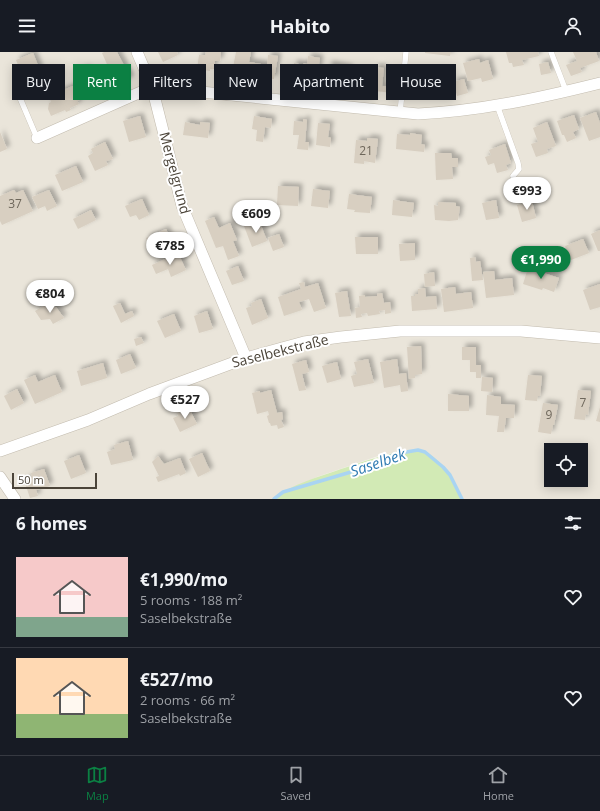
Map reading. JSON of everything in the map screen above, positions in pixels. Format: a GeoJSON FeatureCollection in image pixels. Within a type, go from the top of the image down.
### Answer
{"type":"FeatureCollection","features":[{"type":"Feature","properties":{"kind":"street","name":"Mergelgrund"},"geometry":{"type":"LineString","coordinates":[[137,52],[142,64]]}},
{"type":"Feature","properties":{"kind":"street"},"geometry":{"type":"LineString","coordinates":[[206,92],[418,114],[447,113],[497,105],[600,83]]}},
{"type":"Feature","properties":{"kind":"street"},"geometry":{"type":"LineString","coordinates":[[37,138],[139,93]]}},
{"type":"Feature","properties":{"kind":"street","name":"Mergelgrund"},"geometry":{"type":"LineString","coordinates":[[155,100],[182,206],[246,358]]}},
{"type":"Feature","properties":{"kind":"street","name":"Saselbekstraße"},"geometry":{"type":"LineString","coordinates":[[0,451],[88,420],[149,394],[246,358],[304,342],[400,331],[521,331],[600,338]]}},
{"type":"Feature","properties":{"kind":"street"},"geometry":{"type":"LineString","coordinates":[[0,477],[15,499]]}},
{"type":"Feature","properties":{"kind":"lane"},"geometry":{"type":"LineString","coordinates":[[400,113],[406,52]]}},
{"type":"Feature","properties":{"kind":"lane"},"geometry":{"type":"LineString","coordinates":[[552,52],[566,91]]}},
{"type":"Feature","properties":{"kind":"lane"},"geometry":{"type":"LineString","coordinates":[[21,100],[37,138]]}},
{"type":"Feature","properties":{"kind":"lane"},"geometry":{"type":"LineString","coordinates":[[497,105],[508,139],[518,163],[518,169],[513,176]]}},
{"type":"Feature","properties":{"kind":"shaded area"},"geometry":{"type":"Polygon","coordinates":[[[0,52],[600,52],[600,499],[462,499],[450,475],[439,463],[425,452],[413,450],[381,455],[317,477],[281,493],[274,499],[0,499],[0,52]]]}},
{"type":"Feature","properties":{"kind":"green space"},"geometry":{"type":"Polygon","coordinates":[[[418,450],[433,456],[439,462],[450,477],[462,499],[274,499],[297,485],[341,469],[388,454],[418,450]]]}},
{"type":"Feature","properties":{"kind":"building"},"geometry":{"type":"Polygon","coordinates":[[[117,52],[123,64],[107,64],[102,53],[117,52]]]}},
{"type":"Feature","properties":{"kind":"building"},"geometry":{"type":"Polygon","coordinates":[[[158,52],[177,52],[178,55],[163,62],[158,52]]]}},
{"type":"Feature","properties":{"kind":"building"},"geometry":{"type":"Polygon","coordinates":[[[206,52],[221,52],[220,61],[215,61],[214,69],[210,69],[210,71],[206,70],[206,64],[198,64],[199,55],[205,55],[206,52]]]}},
{"type":"Feature","properties":{"kind":"building"},"geometry":{"type":"Polygon","coordinates":[[[236,52],[251,52],[249,62],[261,64],[234,64],[236,52]]]}},
{"type":"Feature","properties":{"kind":"building"},"geometry":{"type":"Polygon","coordinates":[[[425,52],[451,52],[450,56],[425,52]]]}},
{"type":"Feature","properties":{"kind":"building"},"geometry":{"type":"Polygon","coordinates":[[[506,52],[538,52],[539,56],[522,60],[524,65],[513,67],[512,63],[509,63],[506,52]]]}},
{"type":"Feature","properties":{"kind":"building"},"geometry":{"type":"Polygon","coordinates":[[[573,52],[596,52],[599,61],[580,68],[582,72],[571,76],[566,65],[577,61],[573,52]]]}},
{"type":"Feature","properties":{"kind":"building"},"geometry":{"type":"Polygon","coordinates":[[[33,53],[38,64],[18,64],[16,60],[33,53]]]}},
{"type":"Feature","properties":{"kind":"building"},"geometry":{"type":"Polygon","coordinates":[[[268,55],[278,56],[274,79],[272,79],[272,64],[267,64],[268,55]]]}},
{"type":"Feature","properties":{"kind":"building"},"geometry":{"type":"Polygon","coordinates":[[[308,56],[320,58],[319,64],[307,64],[308,56]]]}},
{"type":"Feature","properties":{"kind":"building"},"geometry":{"type":"Polygon","coordinates":[[[479,59],[480,63],[488,60],[493,79],[482,82],[481,78],[468,81],[463,63],[479,59]]]}},
{"type":"Feature","properties":{"kind":"building"},"geometry":{"type":"Polygon","coordinates":[[[548,62],[551,73],[541,75],[539,64],[548,62]]]}},
{"type":"Feature","properties":{"kind":"building"},"geometry":{"type":"Polygon","coordinates":[[[378,67],[384,68],[382,86],[386,87],[386,92],[378,91],[378,67]]]}},
{"type":"Feature","properties":{"kind":"building"},"geometry":{"type":"Polygon","coordinates":[[[464,79],[468,93],[457,96],[456,81],[464,79]]]}},
{"type":"Feature","properties":{"kind":"building"},"geometry":{"type":"Polygon","coordinates":[[[73,86],[73,100],[79,100],[77,101],[79,104],[70,108],[71,110],[66,112],[65,110],[51,116],[48,109],[50,100],[65,100],[65,89],[73,86]]]}},
{"type":"Feature","properties":{"kind":"building"},"geometry":{"type":"Polygon","coordinates":[[[596,112],[600,123],[600,137],[589,141],[580,118],[596,112]]]}},
{"type":"Feature","properties":{"kind":"building"},"geometry":{"type":"Polygon","coordinates":[[[574,115],[579,129],[573,132],[576,138],[567,142],[564,135],[562,135],[557,121],[574,115]]]}},
{"type":"Feature","properties":{"kind":"building"},"geometry":{"type":"Polygon","coordinates":[[[140,116],[146,137],[129,142],[123,121],[140,116]]]}},
{"type":"Feature","properties":{"kind":"building"},"geometry":{"type":"Polygon","coordinates":[[[254,116],[272,119],[271,128],[265,127],[263,142],[256,141],[257,130],[252,129],[254,116]]]}},
{"type":"Feature","properties":{"kind":"building"},"geometry":{"type":"Polygon","coordinates":[[[303,119],[307,120],[305,142],[309,142],[308,150],[297,149],[299,135],[293,135],[294,121],[303,122],[303,119]]]}},
{"type":"Feature","properties":{"kind":"building"},"geometry":{"type":"Polygon","coordinates":[[[185,122],[200,125],[200,122],[210,123],[208,138],[183,135],[185,122]]]}},
{"type":"Feature","properties":{"kind":"building"},"geometry":{"type":"Polygon","coordinates":[[[547,122],[556,146],[547,149],[548,153],[536,157],[531,144],[538,142],[533,128],[547,122]]]}},
{"type":"Feature","properties":{"kind":"building"},"geometry":{"type":"Polygon","coordinates":[[[318,123],[330,124],[328,137],[331,138],[330,147],[316,145],[318,123]]]}},
{"type":"Feature","properties":{"kind":"building"},"geometry":{"type":"Polygon","coordinates":[[[0,132],[7,149],[0,152],[0,132]]]}},
{"type":"Feature","properties":{"kind":"building"},"geometry":{"type":"Polygon","coordinates":[[[410,133],[422,135],[421,144],[425,145],[424,152],[396,149],[397,134],[410,135],[410,133]]]}},
{"type":"Feature","properties":{"kind":"building"},"geometry":{"type":"Polygon","coordinates":[[[367,138],[378,139],[375,163],[364,161],[364,164],[354,163],[356,140],[367,141],[367,138]]]}},
{"type":"Feature","properties":{"kind":"building"},"geometry":{"type":"Polygon","coordinates":[[[105,142],[113,159],[106,161],[108,165],[95,171],[88,156],[93,153],[91,149],[105,142]]]}},
{"type":"Feature","properties":{"kind":"building"},"geometry":{"type":"Polygon","coordinates":[[[505,144],[511,163],[506,165],[508,170],[497,173],[494,163],[488,165],[485,157],[491,155],[489,150],[505,144]]]}},
{"type":"Feature","properties":{"kind":"building"},"geometry":{"type":"Polygon","coordinates":[[[435,153],[451,153],[452,158],[458,158],[458,167],[452,167],[453,179],[436,180],[435,153]]]}},
{"type":"Feature","properties":{"kind":"building"},"geometry":{"type":"Polygon","coordinates":[[[76,166],[83,182],[62,191],[55,175],[76,166]]]}},
{"type":"Feature","properties":{"kind":"building"},"geometry":{"type":"Polygon","coordinates":[[[278,186],[299,187],[298,206],[277,205],[278,186]]]}},
{"type":"Feature","properties":{"kind":"building"},"geometry":{"type":"Polygon","coordinates":[[[313,189],[330,191],[328,208],[311,206],[313,189]]]}},
{"type":"Feature","properties":{"kind":"building"},"geometry":{"type":"Polygon","coordinates":[[[14,190],[16,193],[23,190],[33,211],[2,225],[0,221],[0,196],[14,190]]]}},
{"type":"Feature","properties":{"kind":"building"},"geometry":{"type":"Polygon","coordinates":[[[49,190],[57,206],[47,211],[45,206],[38,209],[32,197],[49,190]]]}},
{"type":"Feature","properties":{"kind":"building"},"geometry":{"type":"Polygon","coordinates":[[[349,194],[372,197],[370,213],[354,212],[355,210],[347,209],[349,194]]]}},
{"type":"Feature","properties":{"kind":"building"},"geometry":{"type":"Polygon","coordinates":[[[142,199],[149,215],[139,220],[136,215],[130,217],[125,206],[142,199]]]}},
{"type":"Feature","properties":{"kind":"building"},"geometry":{"type":"Polygon","coordinates":[[[393,200],[414,203],[412,217],[392,215],[393,200]]]}},
{"type":"Feature","properties":{"kind":"building"},"geometry":{"type":"Polygon","coordinates":[[[496,200],[499,218],[486,220],[482,203],[496,200]]]}},
{"type":"Feature","properties":{"kind":"building"},"geometry":{"type":"Polygon","coordinates":[[[532,201],[536,218],[522,222],[517,205],[532,201]]]}},
{"type":"Feature","properties":{"kind":"building"},"geometry":{"type":"Polygon","coordinates":[[[438,202],[456,203],[456,206],[460,207],[458,220],[435,220],[434,205],[438,206],[438,202]]]}},
{"type":"Feature","properties":{"kind":"building"},"geometry":{"type":"Polygon","coordinates":[[[91,210],[96,220],[78,229],[73,219],[91,210]]]}},
{"type":"Feature","properties":{"kind":"building"},"geometry":{"type":"Polygon","coordinates":[[[214,217],[219,228],[230,223],[237,240],[233,241],[239,256],[228,260],[223,246],[216,248],[205,221],[214,217]]]}},
{"type":"Feature","properties":{"kind":"building"},"geometry":{"type":"Polygon","coordinates":[[[259,220],[267,241],[252,247],[244,226],[259,220]]]}},
{"type":"Feature","properties":{"kind":"building"},"geometry":{"type":"Polygon","coordinates":[[[166,229],[173,244],[153,253],[146,238],[166,229]]]}},
{"type":"Feature","properties":{"kind":"building"},"geometry":{"type":"Polygon","coordinates":[[[600,230],[600,251],[598,251],[591,234],[600,230]]]}},
{"type":"Feature","properties":{"kind":"building"},"geometry":{"type":"Polygon","coordinates":[[[279,234],[284,247],[273,251],[268,238],[279,234]]]}},
{"type":"Feature","properties":{"kind":"building"},"geometry":{"type":"Polygon","coordinates":[[[355,237],[378,237],[378,254],[356,254],[355,237]]]}},
{"type":"Feature","properties":{"kind":"building"},"geometry":{"type":"Polygon","coordinates":[[[583,239],[589,253],[571,260],[565,246],[583,239]]]}},
{"type":"Feature","properties":{"kind":"building"},"geometry":{"type":"Polygon","coordinates":[[[415,243],[415,260],[400,261],[399,244],[415,243]]]}},
{"type":"Feature","properties":{"kind":"building"},"geometry":{"type":"Polygon","coordinates":[[[178,253],[186,270],[171,277],[168,269],[156,274],[152,265],[178,253]]]}},
{"type":"Feature","properties":{"kind":"building"},"geometry":{"type":"Polygon","coordinates":[[[475,257],[476,262],[480,261],[483,280],[472,281],[470,258],[475,257]]]}},
{"type":"Feature","properties":{"kind":"building"},"geometry":{"type":"Polygon","coordinates":[[[238,266],[244,281],[232,285],[226,271],[238,266]]]}},
{"type":"Feature","properties":{"kind":"building"},"geometry":{"type":"Polygon","coordinates":[[[528,268],[559,278],[554,292],[523,284],[528,268]]]}},
{"type":"Feature","properties":{"kind":"building"},"geometry":{"type":"Polygon","coordinates":[[[494,271],[495,280],[512,278],[514,295],[486,298],[483,272],[494,271]]]}},
{"type":"Feature","properties":{"kind":"building"},"geometry":{"type":"Polygon","coordinates":[[[434,272],[435,286],[425,287],[424,274],[434,272]]]}},
{"type":"Feature","properties":{"kind":"building"},"geometry":{"type":"Polygon","coordinates":[[[304,282],[305,287],[318,283],[326,308],[314,312],[309,299],[299,302],[302,310],[284,316],[278,297],[301,289],[299,283],[304,282]]]}},
{"type":"Feature","properties":{"kind":"building"},"geometry":{"type":"Polygon","coordinates":[[[600,284],[600,307],[590,310],[583,290],[600,284]]]}},
{"type":"Feature","properties":{"kind":"building"},"geometry":{"type":"Polygon","coordinates":[[[455,287],[456,294],[471,292],[473,308],[444,312],[441,289],[455,287]]]}},
{"type":"Feature","properties":{"kind":"building"},"geometry":{"type":"Polygon","coordinates":[[[425,288],[426,297],[436,296],[437,309],[412,311],[411,296],[418,294],[418,289],[425,288]]]}},
{"type":"Feature","properties":{"kind":"building"},"geometry":{"type":"Polygon","coordinates":[[[347,291],[351,316],[339,317],[335,293],[347,291]]]}},
{"type":"Feature","properties":{"kind":"building"},"geometry":{"type":"Polygon","coordinates":[[[382,293],[384,303],[390,302],[391,313],[385,314],[385,310],[379,311],[380,314],[368,316],[367,313],[361,314],[362,317],[356,318],[355,308],[360,307],[359,296],[377,296],[377,294],[382,293]]]}},
{"type":"Feature","properties":{"kind":"building"},"geometry":{"type":"Polygon","coordinates":[[[261,299],[268,318],[252,325],[246,308],[252,306],[251,303],[261,299]]]}},
{"type":"Feature","properties":{"kind":"building"},"geometry":{"type":"Polygon","coordinates":[[[120,303],[125,314],[132,311],[134,316],[121,323],[113,306],[120,303]]]}},
{"type":"Feature","properties":{"kind":"building"},"geometry":{"type":"Polygon","coordinates":[[[45,305],[56,307],[64,318],[53,324],[50,319],[41,320],[35,311],[45,305]]]}},
{"type":"Feature","properties":{"kind":"building"},"geometry":{"type":"Polygon","coordinates":[[[207,311],[213,329],[199,333],[194,316],[207,311]]]}},
{"type":"Feature","properties":{"kind":"building"},"geometry":{"type":"Polygon","coordinates":[[[174,314],[181,331],[165,338],[157,321],[174,314]]]}},
{"type":"Feature","properties":{"kind":"building"},"geometry":{"type":"Polygon","coordinates":[[[141,337],[144,343],[136,346],[134,339],[141,337]]]}},
{"type":"Feature","properties":{"kind":"building"},"geometry":{"type":"Polygon","coordinates":[[[421,346],[422,374],[415,375],[415,378],[409,379],[407,347],[421,346]]]}},
{"type":"Feature","properties":{"kind":"building"},"geometry":{"type":"Polygon","coordinates":[[[462,347],[476,347],[476,365],[481,365],[481,378],[476,378],[476,372],[470,372],[470,360],[462,360],[462,347]]]}},
{"type":"Feature","properties":{"kind":"building"},"geometry":{"type":"Polygon","coordinates":[[[130,354],[136,368],[121,374],[116,360],[130,354]]]}},
{"type":"Feature","properties":{"kind":"building"},"geometry":{"type":"Polygon","coordinates":[[[368,359],[374,383],[354,387],[351,376],[357,374],[354,362],[368,359]]]}},
{"type":"Feature","properties":{"kind":"building"},"geometry":{"type":"Polygon","coordinates":[[[397,359],[399,374],[406,373],[408,391],[401,392],[400,385],[384,388],[380,362],[397,359]]]}},
{"type":"Feature","properties":{"kind":"building"},"geometry":{"type":"Polygon","coordinates":[[[306,360],[309,372],[302,374],[306,390],[299,391],[292,364],[306,360]]]}},
{"type":"Feature","properties":{"kind":"building"},"geometry":{"type":"Polygon","coordinates":[[[337,362],[341,379],[327,383],[322,366],[337,362]]]}},
{"type":"Feature","properties":{"kind":"building"},"geometry":{"type":"Polygon","coordinates":[[[103,363],[107,378],[81,386],[77,371],[103,363]]]}},
{"type":"Feature","properties":{"kind":"building"},"geometry":{"type":"Polygon","coordinates":[[[35,375],[38,382],[55,375],[62,392],[35,404],[24,380],[35,375]]]}},
{"type":"Feature","properties":{"kind":"building"},"geometry":{"type":"Polygon","coordinates":[[[528,375],[542,376],[540,396],[538,396],[537,401],[525,400],[528,375]]]}},
{"type":"Feature","properties":{"kind":"building"},"geometry":{"type":"Polygon","coordinates":[[[482,377],[493,378],[492,392],[481,391],[482,377]]]}},
{"type":"Feature","properties":{"kind":"building"},"geometry":{"type":"Polygon","coordinates":[[[17,389],[24,403],[11,410],[4,396],[17,389]]]}},
{"type":"Feature","properties":{"kind":"building"},"geometry":{"type":"Polygon","coordinates":[[[271,390],[277,413],[282,412],[283,419],[281,420],[284,427],[278,429],[277,425],[271,426],[269,423],[267,416],[269,415],[268,411],[257,414],[252,393],[260,391],[260,393],[271,390]]]}},
{"type":"Feature","properties":{"kind":"building"},"geometry":{"type":"Polygon","coordinates":[[[578,390],[591,391],[588,415],[586,414],[585,420],[574,419],[578,390]]]}},
{"type":"Feature","properties":{"kind":"building"},"geometry":{"type":"Polygon","coordinates":[[[448,394],[469,396],[469,411],[448,411],[448,394]]]}},
{"type":"Feature","properties":{"kind":"building"},"geometry":{"type":"Polygon","coordinates":[[[487,395],[501,397],[501,404],[515,405],[514,418],[506,418],[504,432],[497,432],[499,416],[486,415],[487,395]]]}},
{"type":"Feature","properties":{"kind":"building"},"geometry":{"type":"Polygon","coordinates":[[[543,403],[558,405],[551,434],[538,432],[543,403]]]}},
{"type":"Feature","properties":{"kind":"building"},"geometry":{"type":"Polygon","coordinates":[[[600,407],[600,422],[596,421],[600,407]]]}},
{"type":"Feature","properties":{"kind":"building"},"geometry":{"type":"Polygon","coordinates":[[[185,409],[186,412],[190,410],[197,424],[180,432],[173,418],[178,416],[177,413],[185,409]]]}},
{"type":"Feature","properties":{"kind":"building"},"geometry":{"type":"Polygon","coordinates":[[[128,441],[133,460],[111,465],[107,452],[115,449],[114,445],[128,441]]]}},
{"type":"Feature","properties":{"kind":"building"},"geometry":{"type":"Polygon","coordinates":[[[202,453],[210,471],[198,477],[189,459],[202,453]]]}},
{"type":"Feature","properties":{"kind":"building"},"geometry":{"type":"Polygon","coordinates":[[[79,455],[86,473],[71,479],[64,461],[79,455]]]}},
{"type":"Feature","properties":{"kind":"building"},"geometry":{"type":"Polygon","coordinates":[[[158,456],[164,464],[180,458],[186,473],[158,482],[156,477],[159,476],[152,462],[158,456]]]}},
{"type":"Feature","properties":{"kind":"building"},"geometry":{"type":"Polygon","coordinates":[[[44,469],[50,486],[36,490],[38,496],[30,498],[24,480],[32,477],[31,473],[44,469]]]}},
{"type":"Feature","properties":{"kind":"waterway","name":"Saselbek"},"geometry":{"type":"LineString","coordinates":[[274,499],[283,492],[351,472],[382,461],[395,454],[418,450],[425,452],[443,467],[450,475],[462,499]]}}]}
